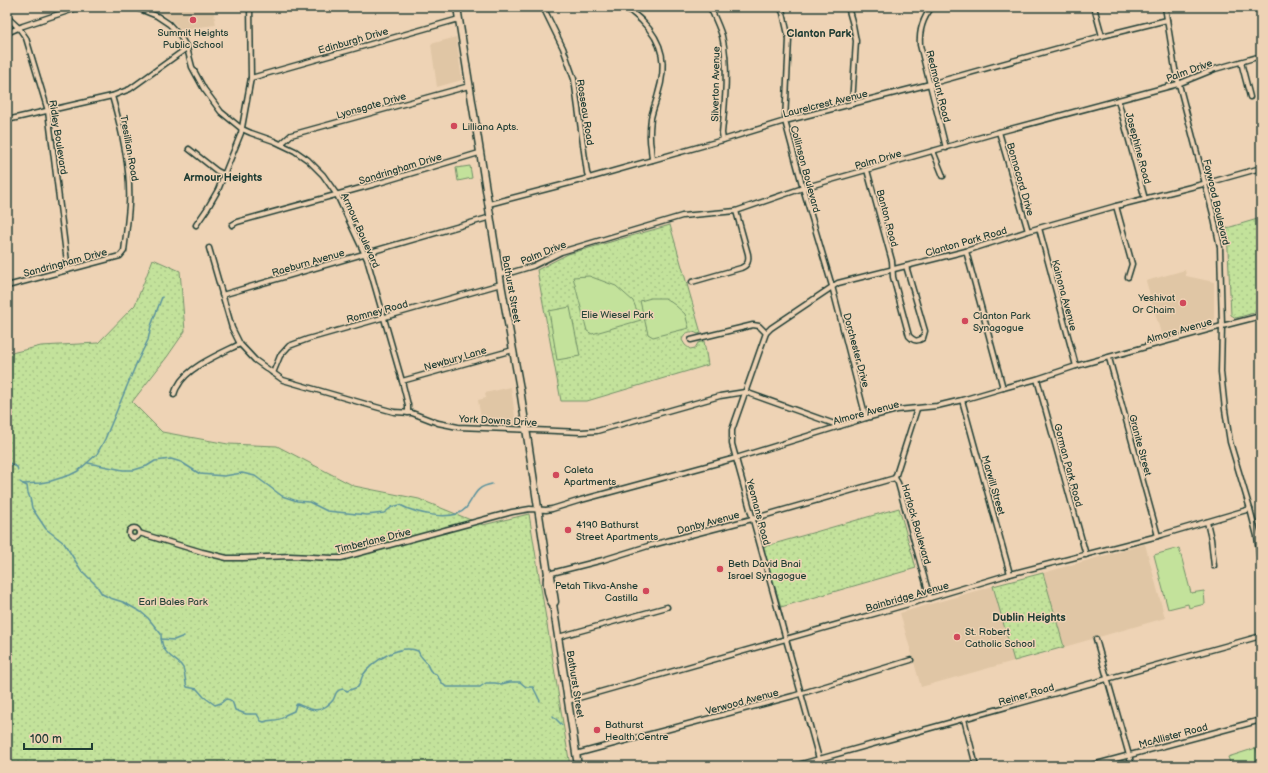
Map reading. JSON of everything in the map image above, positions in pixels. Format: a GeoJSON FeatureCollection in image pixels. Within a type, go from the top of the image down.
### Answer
{"type":"FeatureCollection","features":[{"type":"Feature","properties":{"kind":"main road","name":"Bathurst Street"},"geometry":{"type":"LineString","coordinates":[[457,7],[548,574],[551,576],[553,586],[555,602],[553,604],[578,766]]}},
{"type":"Feature","properties":{"kind":"street"},"geometry":{"type":"LineString","coordinates":[[7,33],[80,7]]}},
{"type":"Feature","properties":{"kind":"street","name":"Armour Boulevard"},"geometry":{"type":"LineString","coordinates":[[132,7],[157,16],[169,24],[180,36],[187,48],[192,67],[204,89],[221,112],[242,128],[296,151],[308,160],[323,175],[337,195],[365,254],[385,318],[408,405],[408,413]]}},
{"type":"Feature","properties":{"kind":"street"},"geometry":{"type":"LineString","coordinates":[[196,225],[218,190],[242,128],[251,78],[250,7]]}},
{"type":"Feature","properties":{"kind":"street","name":"Rosseau Road"},"geometry":{"type":"LineString","coordinates":[[543,7],[563,48],[574,79],[587,173],[589,178]]}},
{"type":"Feature","properties":{"kind":"street"},"geometry":{"type":"LineString","coordinates":[[626,7],[647,27],[656,39],[662,54],[662,76],[651,119],[650,140],[652,160]]}},
{"type":"Feature","properties":{"kind":"street","name":"Silverton Avenue"},"geometry":{"type":"LineString","coordinates":[[710,7],[722,34],[724,49],[725,87],[722,133],[723,140]]}},
{"type":"Feature","properties":{"kind":"street","name":"Collinson Boulevard"},"geometry":{"type":"LineString","coordinates":[[780,7],[783,13],[789,40],[785,121],[832,286]]}},
{"type":"Feature","properties":{"kind":"street"},"geometry":{"type":"LineString","coordinates":[[848,7],[856,41],[852,104]]}},
{"type":"Feature","properties":{"kind":"street","name":"Redmount Road"},"geometry":{"type":"LineString","coordinates":[[932,7],[923,22],[920,36],[922,54],[946,148]]}},
{"type":"Feature","properties":{"kind":"street"},"geometry":{"type":"LineString","coordinates":[[1094,7],[1102,36]]}},
{"type":"Feature","properties":{"kind":"street","name":"Faywood Boulevard"},"geometry":{"type":"LineString","coordinates":[[1165,7],[1174,69],[1217,230],[1220,247],[1222,326],[1221,372],[1230,442],[1257,536],[1261,569]]}},
{"type":"Feature","properties":{"kind":"street","name":"Ridley Boulevard"},"geometry":{"type":"LineString","coordinates":[[7,17],[19,28],[26,38],[48,111],[68,270]]}},
{"type":"Feature","properties":{"kind":"street","name":"Edinburgh Drive"},"geometry":{"type":"LineString","coordinates":[[251,78],[459,19]]}},
{"type":"Feature","properties":{"kind":"street","name":"Laurelcrest Avenue"},"geometry":{"type":"LineString","coordinates":[[489,204],[589,178],[785,121],[930,84],[1102,36],[1167,20]]}},
{"type":"Feature","properties":{"kind":"street"},"geometry":{"type":"LineString","coordinates":[[7,120],[112,96],[130,89],[187,48]]}},
{"type":"Feature","properties":{"kind":"street","name":"Palm Drive"},"geometry":{"type":"LineString","coordinates":[[499,274],[513,272],[533,266],[561,252],[682,216],[736,211],[803,188],[999,132],[1178,84],[1215,69],[1261,56]]}},
{"type":"Feature","properties":{"kind":"street"},"geometry":{"type":"LineString","coordinates":[[1241,62],[1250,97]]}},
{"type":"Feature","properties":{"kind":"street","name":"Lyonsgate Drive"},"geometry":{"type":"LineString","coordinates":[[280,144],[292,135],[469,86]]}},
{"type":"Feature","properties":{"kind":"street","name":"Tresillian Road"},"geometry":{"type":"LineString","coordinates":[[112,96],[121,131],[128,173],[129,204],[124,251]]}},
{"type":"Feature","properties":{"kind":"street","name":"Josephine Road"},"geometry":{"type":"LineString","coordinates":[[1118,100],[1145,199]]}},
{"type":"Feature","properties":{"kind":"street","name":"Bonnacord Drive"},"geometry":{"type":"LineString","coordinates":[[999,132],[1028,231]]}},
{"type":"Feature","properties":{"kind":"street"},"geometry":{"type":"LineString","coordinates":[[189,149],[217,171],[225,175]]}},
{"type":"Feature","properties":{"kind":"street"},"geometry":{"type":"LineString","coordinates":[[933,151],[942,176]]}},
{"type":"Feature","properties":{"kind":"street","name":"Sandringham Drive"},"geometry":{"type":"LineString","coordinates":[[232,225],[237,222],[337,195],[480,153]]}},
{"type":"Feature","properties":{"kind":"street","name":"Clanton Park Road"},"geometry":{"type":"LineString","coordinates":[[766,333],[838,283],[966,250],[1116,206],[1205,184],[1261,168]]}},
{"type":"Feature","properties":{"kind":"street","name":"Banton Road"},"geometry":{"type":"LineString","coordinates":[[867,170],[892,261],[893,277],[909,336],[915,341],[918,341],[923,338],[925,331],[906,266]]}},
{"type":"Feature","properties":{"kind":"street"},"geometry":{"type":"LineString","coordinates":[[1116,206],[1132,264],[1128,277]]}},
{"type":"Feature","properties":{"kind":"street"},"geometry":{"type":"LineString","coordinates":[[692,282],[741,268],[747,263],[749,259],[748,254],[736,211]]}},
{"type":"Feature","properties":{"kind":"street","name":"Raeburn Avenue"},"geometry":{"type":"LineString","coordinates":[[222,295],[491,217]]}},
{"type":"Feature","properties":{"kind":"street","name":"Kainona Avenue"},"geometry":{"type":"LineString","coordinates":[[1039,228],[1076,366]]}},
{"type":"Feature","properties":{"kind":"street","name":"York Downs Drive"},"geometry":{"type":"LineString","coordinates":[[209,248],[232,328],[240,344],[255,360],[283,380],[369,405],[394,412],[412,413],[438,423],[458,427],[581,432],[597,431],[720,396],[745,392],[840,426]]}},
{"type":"Feature","properties":{"kind":"street"},"geometry":{"type":"LineString","coordinates":[[966,250],[1003,388]]}},
{"type":"Feature","properties":{"kind":"street","name":"Sandringham Drive"},"geometry":{"type":"LineString","coordinates":[[7,286],[120,256],[124,251]]}},
{"type":"Feature","properties":{"kind":"street","name":"Romney Road"},"geometry":{"type":"LineString","coordinates":[[273,373],[280,356],[289,346],[308,339],[501,284]]}},
{"type":"Feature","properties":{"kind":"street","name":"Dorchester Drive"},"geometry":{"type":"LineString","coordinates":[[832,286],[866,418]]}},
{"type":"Feature","properties":{"kind":"street","name":"Almore Avenue"},"geometry":{"type":"LineString","coordinates":[[538,509],[552,509],[736,458],[897,410],[937,406],[962,400],[1037,379],[1076,366],[1261,316]]}},
{"type":"Feature","properties":{"kind":"street"},"geometry":{"type":"LineString","coordinates":[[691,340],[753,325],[759,326],[766,333]]}},
{"type":"Feature","properties":{"kind":"street","name":"Yeomans Road"},"geometry":{"type":"LineString","coordinates":[[766,333],[732,430],[732,444],[821,766]]}},
{"type":"Feature","properties":{"kind":"street"},"geometry":{"type":"LineString","coordinates":[[174,394],[178,385],[186,374],[194,368],[240,344]]}},
{"type":"Feature","properties":{"kind":"street","name":"Newbury Lane"},"geometry":{"type":"LineString","coordinates":[[402,381],[513,350]]}},
{"type":"Feature","properties":{"kind":"street","name":"Granite Street"},"geometry":{"type":"LineString","coordinates":[[1109,358],[1158,536]]}},
{"type":"Feature","properties":{"kind":"street","name":"Gorman Park Road"},"geometry":{"type":"LineString","coordinates":[[1037,379],[1086,555]]}},
{"type":"Feature","properties":{"kind":"street","name":"Marwill Street"},"geometry":{"type":"LineString","coordinates":[[962,400],[1010,574]]}},
{"type":"Feature","properties":{"kind":"street","name":"Harlock Boulevard"},"geometry":{"type":"LineString","coordinates":[[917,409],[895,478],[898,483],[930,598]]}},
{"type":"Feature","properties":{"kind":"street","name":"Danby Avenue"},"geometry":{"type":"LineString","coordinates":[[548,574],[752,519],[895,478]]}},
{"type":"Feature","properties":{"kind":"street","name":"Timberlane Drive"},"geometry":{"type":"LineString","coordinates":[[139,533],[227,558],[290,556],[337,558],[512,512],[538,509]]}},
{"type":"Feature","properties":{"kind":"street","name":"Bainbridge Avenue"},"geometry":{"type":"LineString","coordinates":[[568,700],[1010,574],[1158,536],[1250,509]]}},
{"type":"Feature","properties":{"kind":"street"},"geometry":{"type":"LineString","coordinates":[[1207,522],[1211,539],[1214,566]]}},
{"type":"Feature","properties":{"kind":"street"},"geometry":{"type":"LineString","coordinates":[[558,637],[667,607]]}},
{"type":"Feature","properties":{"kind":"street","name":"Reiner Road"},"geometry":{"type":"LineString","coordinates":[[794,766],[964,720],[1261,636]]}},
{"type":"Feature","properties":{"kind":"street"},"geometry":{"type":"LineString","coordinates":[[1096,639],[1132,766]]}},
{"type":"Feature","properties":{"kind":"street","name":"Verwood Avenue"},"geometry":{"type":"LineString","coordinates":[[576,754],[801,694],[911,660]]}},
{"type":"Feature","properties":{"kind":"street"},"geometry":{"type":"LineString","coordinates":[[964,720],[976,766]]}},
{"type":"Feature","properties":{"kind":"street","name":"McAllister Road"},"geometry":{"type":"LineString","coordinates":[[1089,766],[1261,720]]}},
{"type":"Feature","properties":{"kind":"shaded area","name":"Summit Heights Public School"},"geometry":{"type":"Polygon","coordinates":[[[152,7],[213,7],[216,25],[181,29],[165,15],[152,7]]]}},
{"type":"Feature","properties":{"kind":"shaded area"},"geometry":{"type":"Polygon","coordinates":[[[456,37],[462,80],[437,87],[431,44],[456,37]]]}},
{"type":"Feature","properties":{"kind":"shaded area","name":"Yeshivat Or Chaim"},"geometry":{"type":"Polygon","coordinates":[[[1185,270],[1186,276],[1214,282],[1214,323],[1162,337],[1146,281],[1185,270]]]}},
{"type":"Feature","properties":{"kind":"shaded area"},"geometry":{"type":"Polygon","coordinates":[[[511,387],[516,424],[482,425],[478,400],[486,398],[485,393],[511,387]]]}},
{"type":"Feature","properties":{"kind":"shaded area"},"geometry":{"type":"Polygon","coordinates":[[[1145,544],[1165,618],[1064,647],[1043,573],[1145,544]]]}},
{"type":"Feature","properties":{"kind":"shaded area","name":"St. Robert Catholic School"},"geometry":{"type":"Polygon","coordinates":[[[993,586],[1014,661],[921,687],[900,613],[993,586]]]}},
{"type":"Feature","properties":{"kind":"green space"},"geometry":{"type":"Polygon","coordinates":[[[470,166],[472,178],[458,181],[456,168],[470,166]]]}},
{"type":"Feature","properties":{"kind":"green space"},"geometry":{"type":"Polygon","coordinates":[[[1261,218],[1261,311],[1236,318],[1231,315],[1227,228],[1261,218]]]}},
{"type":"Feature","properties":{"kind":"green space","name":"Elie Wiesel Park"},"geometry":{"type":"Polygon","coordinates":[[[670,225],[701,333],[698,334],[689,332],[684,335],[682,340],[690,349],[695,348],[698,343],[704,341],[708,365],[587,401],[561,401],[537,270],[568,254],[670,225]]]}},
{"type":"Feature","properties":{"kind":"green space","name":"Earl Bales Park"},"geometry":{"type":"Polygon","coordinates":[[[153,259],[180,271],[185,331],[132,402],[162,432],[228,444],[277,446],[354,486],[419,499],[483,525],[529,514],[570,766],[7,766],[7,354],[41,346],[98,343],[135,305],[153,259]]]}},
{"type":"Feature","properties":{"kind":"green space"},"geometry":{"type":"Polygon","coordinates":[[[589,276],[616,286],[633,301],[641,320],[592,334],[587,331],[573,277],[589,276]]]}},
{"type":"Feature","properties":{"kind":"green space"},"geometry":{"type":"Polygon","coordinates":[[[651,298],[665,298],[675,305],[685,314],[689,328],[653,337],[648,334],[640,301],[651,298]]]}},
{"type":"Feature","properties":{"kind":"green space"},"geometry":{"type":"Polygon","coordinates":[[[570,307],[580,356],[557,360],[549,311],[570,307]]]}},
{"type":"Feature","properties":{"kind":"green space"},"geometry":{"type":"Polygon","coordinates":[[[899,508],[916,568],[781,607],[763,547],[899,508]]]}},
{"type":"Feature","properties":{"kind":"green space"},"geometry":{"type":"Polygon","coordinates":[[[1179,548],[1191,593],[1204,591],[1205,604],[1189,608],[1188,604],[1168,609],[1154,555],[1179,548]]]}},
{"type":"Feature","properties":{"kind":"green space"},"geometry":{"type":"Polygon","coordinates":[[[1043,573],[1064,647],[1014,661],[993,586],[1043,573]]]}},
{"type":"Feature","properties":{"kind":"green space"},"geometry":{"type":"Polygon","coordinates":[[[1256,748],[1261,766],[1231,766],[1228,757],[1256,748]]]}},
{"type":"Feature","properties":{"kind":"waterway"},"geometry":{"type":"LineString","coordinates":[[20,482],[23,484],[40,483],[70,475],[78,471],[97,454],[148,340],[151,326],[162,297]]}},
{"type":"Feature","properties":{"kind":"waterway"},"geometry":{"type":"LineString","coordinates":[[88,463],[123,470],[134,470],[147,466],[155,461],[171,459],[181,462],[200,474],[224,476],[242,473],[255,476],[282,496],[297,501],[309,502],[327,511],[367,515],[384,513],[392,507],[400,505],[415,511],[434,515],[452,515],[460,513],[466,508],[482,487],[492,484]]}},
{"type":"Feature","properties":{"kind":"waterway"},"geometry":{"type":"LineString","coordinates":[[7,462],[17,467],[18,470]]}},
{"type":"Feature","properties":{"kind":"waterway"},"geometry":{"type":"LineString","coordinates":[[23,484],[27,486],[32,508],[46,529],[64,543],[81,570],[97,586],[102,594],[123,602],[141,612],[148,618],[161,634],[162,645],[165,651],[182,666],[187,687],[197,689],[204,697],[215,705],[228,699],[232,702],[235,710],[246,714],[257,714],[261,721],[264,722],[281,719],[285,715],[294,711],[297,704],[315,710],[322,709],[333,700],[338,690],[343,689],[347,691],[358,687],[363,675],[373,664],[395,651],[403,649],[418,651],[431,671],[436,674],[446,687],[480,687],[486,683],[501,684],[520,682],[526,687],[533,687],[540,701]]}},
{"type":"Feature","properties":{"kind":"waterway"},"geometry":{"type":"LineString","coordinates":[[161,639],[174,640],[184,636]]}},
{"type":"Feature","properties":{"kind":"waterway"},"geometry":{"type":"LineString","coordinates":[[553,716],[562,725]]}},
{"type":"Feature","properties":{"kind":"place","name":"Summit Heights Public School"},"geometry":{"type":"Point","coordinates":[193,20]}},
{"type":"Feature","properties":{"kind":"place","name":"Lilliana Apts."},"geometry":{"type":"Point","coordinates":[454,126]}},
{"type":"Feature","properties":{"kind":"place","name":"Yeshivat Or Chaim"},"geometry":{"type":"Point","coordinates":[1183,303]}},
{"type":"Feature","properties":{"kind":"place","name":"Clanton Park Synagogue"},"geometry":{"type":"Point","coordinates":[965,321]}},
{"type":"Feature","properties":{"kind":"place","name":"Caleta Apartments"},"geometry":{"type":"Point","coordinates":[556,475]}},
{"type":"Feature","properties":{"kind":"place","name":"4190 Bathurst Street Apartments"},"geometry":{"type":"Point","coordinates":[568,530]}},
{"type":"Feature","properties":{"kind":"place","name":"Beth David Bnai Israel Synagogue"},"geometry":{"type":"Point","coordinates":[720,569]}},
{"type":"Feature","properties":{"kind":"place","name":"Petah Tikva-Anshe Castilla"},"geometry":{"type":"Point","coordinates":[646,591]}},
{"type":"Feature","properties":{"kind":"place","name":"St. Robert Catholic School"},"geometry":{"type":"Point","coordinates":[957,637]}},
{"type":"Feature","properties":{"kind":"place","name":"Bathurst Health Centre"},"geometry":{"type":"Point","coordinates":[597,730]}},
{"type":"Feature","properties":{"kind":"district","name":"Clanton Park"},"geometry":{"type":"Point","coordinates":[819,33]}},
{"type":"Feature","properties":{"kind":"district","name":"Armour Heights"},"geometry":{"type":"Point","coordinates":[223,177]}},
{"type":"Feature","properties":{"kind":"district","name":"Dublin Heights"},"geometry":{"type":"Point","coordinates":[1029,617]}}]}
